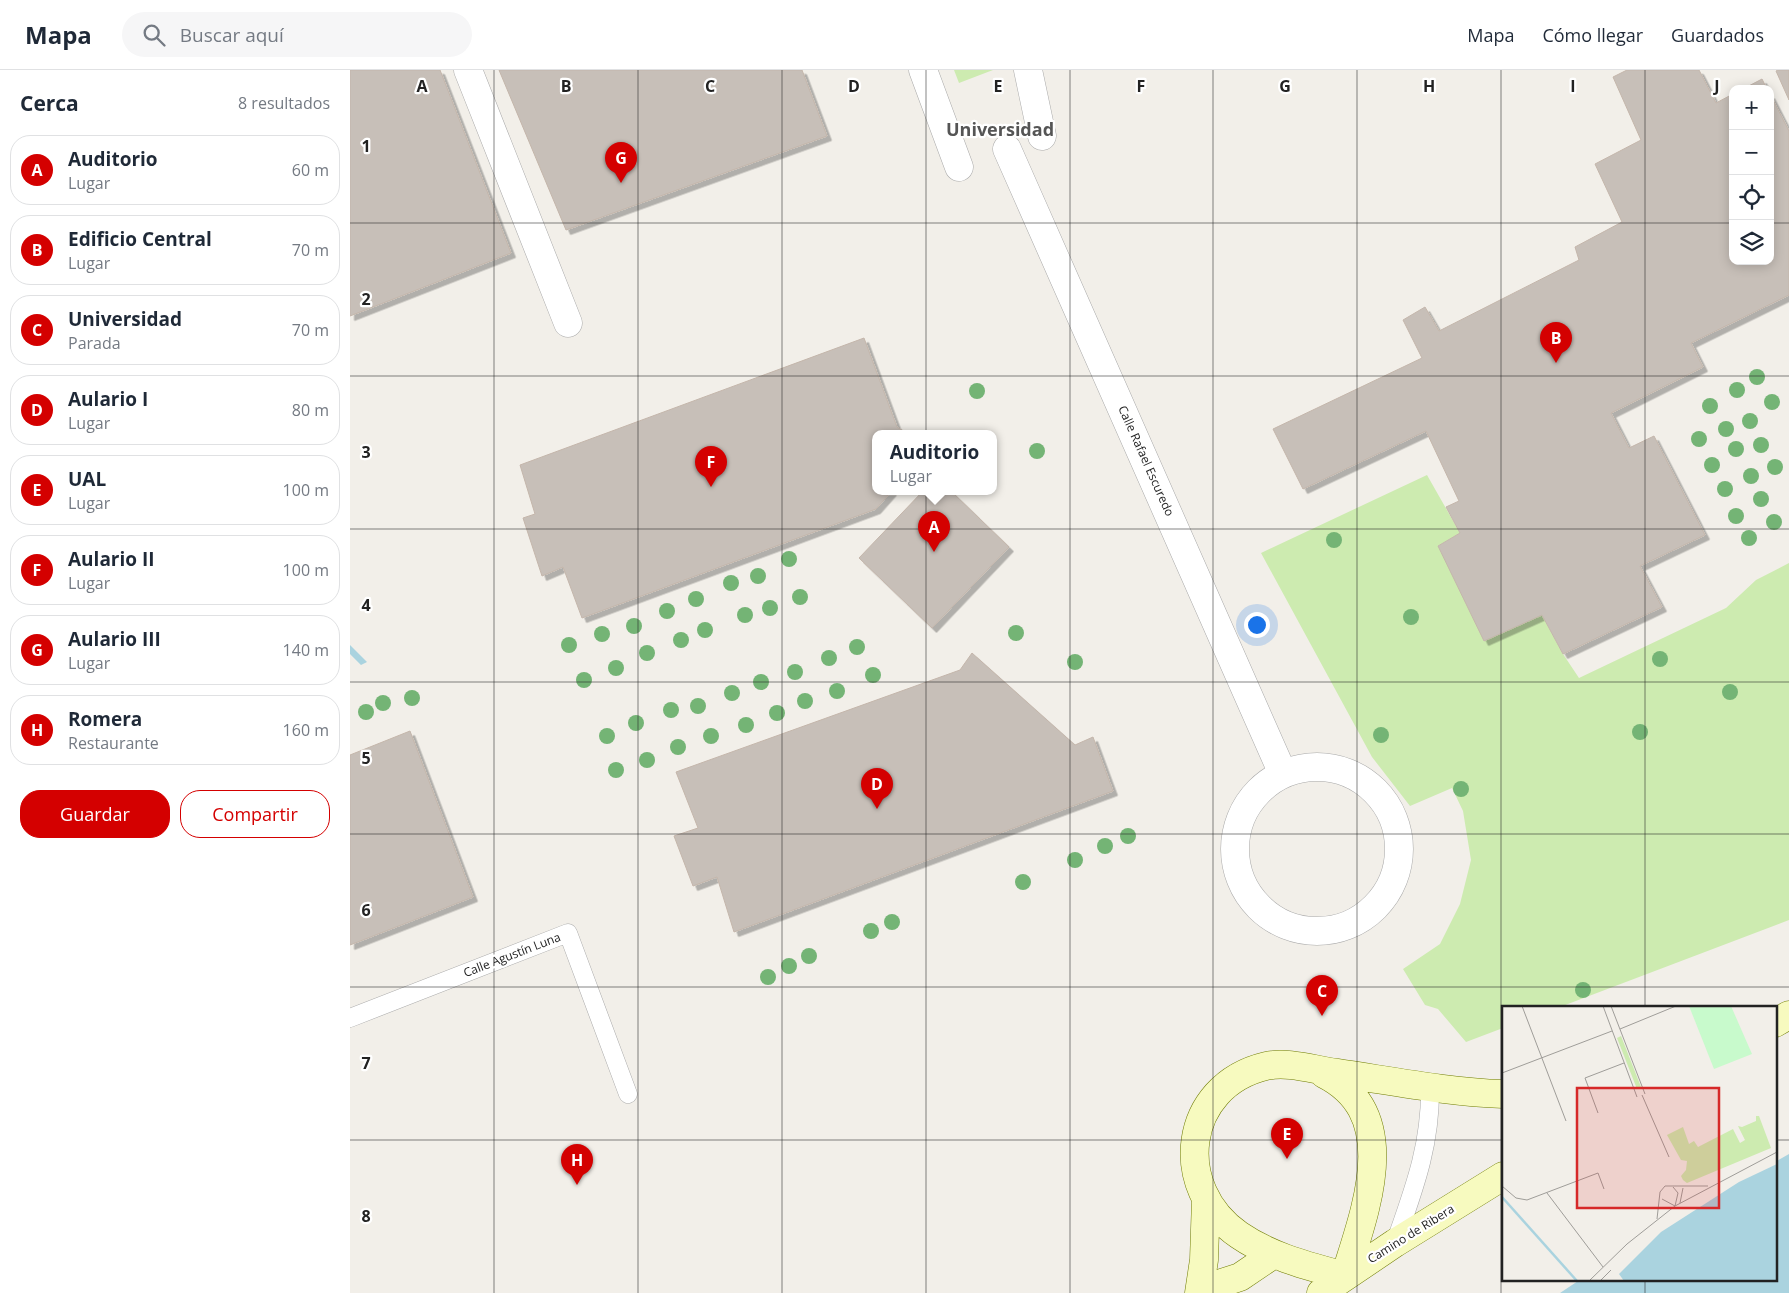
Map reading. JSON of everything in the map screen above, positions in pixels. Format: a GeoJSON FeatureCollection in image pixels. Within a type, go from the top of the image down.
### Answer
{"type":"FeatureCollection","features":[{"type":"Feature","properties":{"kind":"street"},"geometry":{"type":"LineString","coordinates":[[468,70],[568,323]]}},
{"type":"Feature","properties":{"kind":"street"},"geometry":{"type":"LineString","coordinates":[[923,70],[959,167]]}},
{"type":"Feature","properties":{"kind":"street"},"geometry":{"type":"LineString","coordinates":[[1028,70],[1042,136]]}},
{"type":"Feature","properties":{"kind":"street","name":"Calle Rafael Escuredo"},"geometry":{"type":"LineString","coordinates":[[1007,148],[1283,774]]}},
{"type":"Feature","properties":{"kind":"street"},"geometry":{"type":"LineString","coordinates":[[1306,768],[1331,768],[1354,776],[1374,790],[1393,816],[1400,847],[1394,879],[1377,906],[1351,925],[1319,932],[1294,928],[1270,918],[1252,900],[1239,878],[1234,856],[1236,833],[1245,809],[1261,788],[1283,774],[1306,768]]}},
{"type":"Feature","properties":{"kind":"street"},"geometry":{"type":"LineString","coordinates":[[1776,1022],[1789,1015]]}},
{"type":"Feature","properties":{"kind":"street"},"geometry":{"type":"LineString","coordinates":[[1316,1070],[1337,1081],[1356,1098],[1367,1120],[1372,1144],[1372,1172],[1367,1205],[1345,1276],[1302,1265],[1274,1254],[1239,1235],[1220,1219],[1206,1199],[1196,1176],[1193,1152],[1197,1128],[1207,1106],[1224,1087],[1244,1073],[1268,1066],[1292,1065],[1430,1086],[1502,1094]]}},
{"type":"Feature","properties":{"kind":"street","name":"Camino de Ribera"},"geometry":{"type":"LineString","coordinates":[[1321,1293],[1395,1243],[1502,1177]]}},
{"type":"Feature","properties":{"kind":"street"},"geometry":{"type":"LineString","coordinates":[[1206,1199],[1204,1260],[1199,1291],[1240,1277],[1274,1254]]}},
{"type":"Feature","properties":{"kind":"lane","name":"Calle Agustín Luna"},"geometry":{"type":"LineString","coordinates":[[350,1018],[568,933],[628,1094]]}},
{"type":"Feature","properties":{"kind":"lane"},"geometry":{"type":"LineString","coordinates":[[1395,1243],[1417,1179],[1427,1142],[1430,1086]]}},
{"type":"Feature","properties":{"kind":"green space"},"geometry":{"type":"Polygon","coordinates":[[[954,70],[993,70],[959,83],[954,70]]]}},
{"type":"Feature","properties":{"kind":"green space"},"geometry":{"type":"Polygon","coordinates":[[[1427,475],[1460,533],[1438,546],[1542,615],[1563,654],[1579,678],[1726,608],[1756,580],[1789,563],[1789,920],[1563,1006],[1502,1006],[1502,1028],[1466,1042],[1438,1009],[1425,1005],[1403,969],[1440,944],[1460,904],[1471,860],[1463,811],[1452,788],[1410,806],[1372,757],[1261,553],[1427,475]]]}},
{"type":"Feature","properties":{"kind":"water"},"geometry":{"type":"Polygon","coordinates":[[[350,645],[367,662],[361,665],[350,654],[350,645]]]}},
{"type":"Feature","properties":{"kind":"water"},"geometry":{"type":"Polygon","coordinates":[[[1789,1154],[1789,1293],[1560,1293],[1580,1280],[1776,1280],[1776,1161],[1789,1154]]]}},
{"type":"Feature","properties":{"kind":"building"},"geometry":{"type":"Polygon","coordinates":[[[350,70],[440,70],[511,253],[350,316],[350,70]]]}},
{"type":"Feature","properties":{"kind":"building"},"geometry":{"type":"Polygon","coordinates":[[[499,70],[802,70],[827,136],[566,230],[499,70]]]}},
{"type":"Feature","properties":{"kind":"building"},"geometry":{"type":"Polygon","coordinates":[[[1627,70],[1699,70],[1716,103],[1729,96],[1729,265],[1774,265],[1774,102],[1789,131],[1789,295],[1691,343],[1703,367],[1611,413],[1629,448],[1654,436],[1705,535],[1640,566],[1662,607],[1563,654],[1542,615],[1484,641],[1438,546],[1460,533],[1446,507],[1459,501],[1426,431],[1303,489],[1273,429],[1422,358],[1403,320],[1425,307],[1439,331],[1579,260],[1575,247],[1622,222],[1595,164],[1641,140],[1613,77],[1627,70]]]}},
{"type":"Feature","properties":{"kind":"building"},"geometry":{"type":"Polygon","coordinates":[[[1789,70],[1789,100],[1776,71],[1789,70]]]}},
{"type":"Feature","properties":{"kind":"building"},"geometry":{"type":"Polygon","coordinates":[[[1762,79],[1765,85],[1751,85],[1762,79]]]}},
{"type":"Feature","properties":{"kind":"building"},"geometry":{"type":"Polygon","coordinates":[[[864,338],[897,427],[902,430],[872,430],[872,495],[888,495],[876,509],[582,618],[563,567],[542,576],[523,518],[535,514],[520,465],[864,338]]]}},
{"type":"Feature","properties":{"kind":"building"},"geometry":{"type":"Polygon","coordinates":[[[919,495],[955,495],[1009,547],[932,628],[859,558],[919,495]]]}},
{"type":"Feature","properties":{"kind":"building"},"geometry":{"type":"Polygon","coordinates":[[[972,653],[1075,745],[1093,737],[1113,791],[734,932],[717,877],[693,886],[674,836],[698,828],[676,772],[960,670],[972,653]]]}},
{"type":"Feature","properties":{"kind":"building"},"geometry":{"type":"Polygon","coordinates":[[[410,731],[473,897],[350,945],[350,755],[410,731]]]}},
{"type":"Feature","properties":{"kind":"place","name":"Aulario III"},"geometry":{"type":"Point","coordinates":[621,183]}},
{"type":"Feature","properties":{"kind":"place","name":"Edificio Central"},"geometry":{"type":"Point","coordinates":[1556,363]}},
{"type":"Feature","properties":{"kind":"place","name":"Aulario II"},"geometry":{"type":"Point","coordinates":[711,487]}},
{"type":"Feature","properties":{"kind":"place","name":"Auditorio"},"geometry":{"type":"Point","coordinates":[934,552]}},
{"type":"Feature","properties":{"kind":"place","name":"Aulario I"},"geometry":{"type":"Point","coordinates":[877,809]}},
{"type":"Feature","properties":{"kind":"place","name":"Universidad"},"geometry":{"type":"Point","coordinates":[1322,1016]}},
{"type":"Feature","properties":{"kind":"place","name":"UAL"},"geometry":{"type":"Point","coordinates":[1287,1159]}},
{"type":"Feature","properties":{"kind":"place","name":"Romera"},"geometry":{"type":"Point","coordinates":[577,1185]}},
{"type":"Feature","properties":{"kind":"district","name":"Universidad"},"geometry":{"type":"Point","coordinates":[1000,130]}}]}
